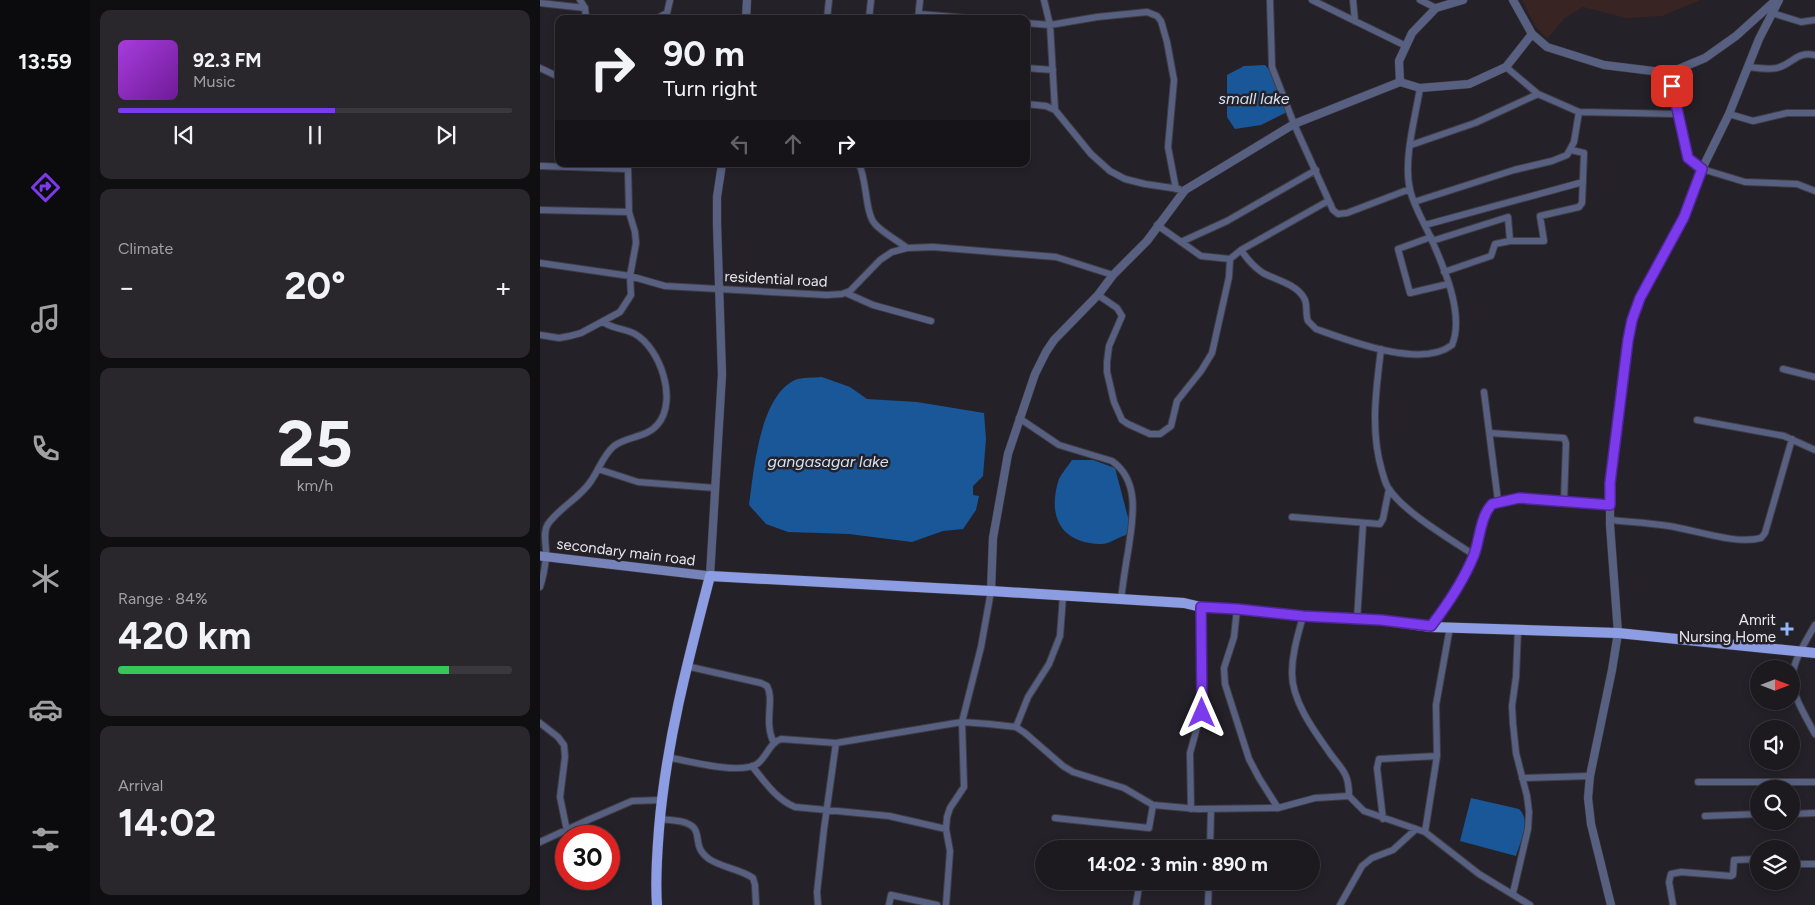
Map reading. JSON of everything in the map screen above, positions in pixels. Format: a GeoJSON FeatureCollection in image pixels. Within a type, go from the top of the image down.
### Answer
{"type":"FeatureCollection","features":[{"type":"Feature","properties":{"kind":"main road","name":"secondary main road"},"geometry":{"type":"LineString","coordinates":[[543,556],[710,576]]}},
{"type":"Feature","properties":{"kind":"main road"},"geometry":{"type":"LineString","coordinates":[[657,905],[655,880],[667,757],[686,666],[710,576],[1184,603],[1201,607],[1357,620],[1381,620],[1431,626],[1618,633],[1815,653]]}},
{"type":"Feature","properties":{"kind":"street"},"geometry":{"type":"LineString","coordinates":[[580,0],[585,8],[586,15]]}},
{"type":"Feature","properties":{"kind":"street"},"geometry":{"type":"LineString","coordinates":[[663,15],[667,13],[670,0]]}},
{"type":"Feature","properties":{"kind":"street"},"geometry":{"type":"LineString","coordinates":[[746,15],[747,0]]}},
{"type":"Feature","properties":{"kind":"street"},"geometry":{"type":"LineString","coordinates":[[827,15],[829,0]]}},
{"type":"Feature","properties":{"kind":"street"},"geometry":{"type":"LineString","coordinates":[[869,15],[871,0]]}},
{"type":"Feature","properties":{"kind":"street"},"geometry":{"type":"LineString","coordinates":[[919,15],[920,0]]}},
{"type":"Feature","properties":{"kind":"street"},"geometry":{"type":"LineString","coordinates":[[1044,0],[1050,25],[1055,110]]}},
{"type":"Feature","properties":{"kind":"street"},"geometry":{"type":"LineString","coordinates":[[1270,0],[1272,68],[1294,124],[1316,170],[1328,201],[1335,212],[1342,214],[1410,189]]}},
{"type":"Feature","properties":{"kind":"street"},"geometry":{"type":"LineString","coordinates":[[1312,0],[1406,46]]}},
{"type":"Feature","properties":{"kind":"street"},"geometry":{"type":"LineString","coordinates":[[1353,0],[1355,21]]}},
{"type":"Feature","properties":{"kind":"street"},"geometry":{"type":"LineString","coordinates":[[1420,0],[1436,8]]}},
{"type":"Feature","properties":{"kind":"street"},"geometry":{"type":"LineString","coordinates":[[1400,82],[1399,61],[1412,32],[1436,8],[1462,0]]}},
{"type":"Feature","properties":{"kind":"street"},"geometry":{"type":"LineString","coordinates":[[1513,0],[1532,34],[1547,47],[1604,66],[1669,73],[1705,58],[1736,36],[1778,0]]}},
{"type":"Feature","properties":{"kind":"street"},"geometry":{"type":"LineString","coordinates":[[1611,905],[1590,824],[1588,798],[1590,776],[1618,633],[1610,520],[1610,483],[1628,340],[1632,320],[1648,282],[1684,217],[1702,169],[1778,0]]}},
{"type":"Feature","properties":{"kind":"street"},"geometry":{"type":"LineString","coordinates":[[540,2],[585,8]]}},
{"type":"Feature","properties":{"kind":"street"},"geometry":{"type":"LineString","coordinates":[[1030,23],[1050,25],[1141,12],[1152,13],[1161,20],[1174,80],[1168,147],[1176,189]]}},
{"type":"Feature","properties":{"kind":"street"},"geometry":{"type":"LineString","coordinates":[[1772,13],[1801,22],[1815,20]]}},
{"type":"Feature","properties":{"kind":"street"},"geometry":{"type":"LineString","coordinates":[[946,905],[950,851],[946,829],[948,812],[965,784],[962,722],[981,647],[991,591],[993,538],[1008,454],[1019,418],[1036,374],[1054,340],[1098,295],[1113,275],[1147,241],[1185,190],[1294,124],[1400,82],[1420,88],[1469,84],[1506,67],[1532,34]]}},
{"type":"Feature","properties":{"kind":"street"},"geometry":{"type":"LineString","coordinates":[[1748,67],[1775,69],[1784,66],[1802,54],[1815,55]]}},
{"type":"Feature","properties":{"kind":"street"},"geometry":{"type":"LineString","coordinates":[[1506,67],[1538,94],[1579,112],[1678,114]]}},
{"type":"Feature","properties":{"kind":"street"},"geometry":{"type":"LineString","coordinates":[[540,68],[555,75]]}},
{"type":"Feature","properties":{"kind":"street"},"geometry":{"type":"LineString","coordinates":[[1030,68],[1052,70]]}},
{"type":"Feature","properties":{"kind":"street"},"geometry":{"type":"LineString","coordinates":[[1669,73],[1688,158],[1702,169],[1745,182],[1797,184],[1815,191]]}},
{"type":"Feature","properties":{"kind":"street"},"geometry":{"type":"LineString","coordinates":[[1241,250],[1261,272],[1290,286],[1301,294],[1306,302],[1308,321],[1316,328],[1381,350],[1425,355],[1438,353],[1452,345],[1457,325],[1454,303],[1444,272],[1410,189],[1410,145],[1420,88]]}},
{"type":"Feature","properties":{"kind":"street"},"geometry":{"type":"LineString","coordinates":[[1410,145],[1476,123],[1538,94]]}},
{"type":"Feature","properties":{"kind":"street"},"geometry":{"type":"LineString","coordinates":[[1030,104],[1046,106],[1055,110],[1091,154],[1110,171],[1125,179],[1185,190]]}},
{"type":"Feature","properties":{"kind":"street"},"geometry":{"type":"LineString","coordinates":[[1414,202],[1567,155],[1571,150],[1579,112]]}},
{"type":"Feature","properties":{"kind":"street"},"geometry":{"type":"LineString","coordinates":[[1728,114],[1753,121],[1787,112],[1815,113]]}},
{"type":"Feature","properties":{"kind":"street"},"geometry":{"type":"LineString","coordinates":[[1444,272],[1491,256],[1495,244],[1510,241],[1544,241],[1540,216],[1579,206],[1582,203],[1584,153],[1571,150]]}},
{"type":"Feature","properties":{"kind":"street"},"geometry":{"type":"LineString","coordinates":[[540,166],[555,167]]}},
{"type":"Feature","properties":{"kind":"street"},"geometry":{"type":"LineString","coordinates":[[540,335],[551,337],[570,336],[603,322],[620,312],[631,295],[630,276],[636,243],[629,212],[628,169],[569,167]]}},
{"type":"Feature","properties":{"kind":"street"},"geometry":{"type":"LineString","coordinates":[[710,576],[722,374],[717,197],[722,167]]}},
{"type":"Feature","properties":{"kind":"street"},"geometry":{"type":"LineString","coordinates":[[860,167],[866,183],[872,219],[876,226],[907,248]]}},
{"type":"Feature","properties":{"kind":"street"},"geometry":{"type":"LineString","coordinates":[[1181,242],[1228,221],[1316,170]]}},
{"type":"Feature","properties":{"kind":"street"},"geometry":{"type":"LineString","coordinates":[[1425,225],[1583,182]]}},
{"type":"Feature","properties":{"kind":"street"},"geometry":{"type":"LineString","coordinates":[[1158,225],[1201,256],[1230,259],[1241,250],[1328,201]]}},
{"type":"Feature","properties":{"kind":"street"},"geometry":{"type":"LineString","coordinates":[[540,210],[629,212]]}},
{"type":"Feature","properties":{"kind":"street"},"geometry":{"type":"LineString","coordinates":[[1448,284],[1410,293],[1398,249],[1508,217],[1510,241]]}},
{"type":"Feature","properties":{"kind":"street","name":"residential road"},"geometry":{"type":"LineString","coordinates":[[540,262],[630,276],[666,286],[827,295],[846,293],[880,260],[892,252],[907,248],[933,247],[1056,257],[1113,275]]}},
{"type":"Feature","properties":{"kind":"street"},"geometry":{"type":"LineString","coordinates":[[1098,295],[1117,308],[1122,316],[1109,346],[1107,372],[1114,402],[1122,420],[1150,434],[1160,434],[1170,426],[1177,401],[1201,371],[1212,353],[1229,277],[1230,259]]}},
{"type":"Feature","properties":{"kind":"street"},"geometry":{"type":"LineString","coordinates":[[846,293],[873,305],[931,321]]}},
{"type":"Feature","properties":{"kind":"street"},"geometry":{"type":"LineString","coordinates":[[540,587],[545,532],[549,522],[591,482],[610,450],[617,444],[650,431],[658,424],[666,405],[666,384],[663,371],[652,352],[634,334],[615,329],[603,322]]}},
{"type":"Feature","properties":{"kind":"street"},"geometry":{"type":"LineString","coordinates":[[1381,350],[1376,392],[1375,427],[1380,465],[1389,489],[1408,509],[1474,555]]}},
{"type":"Feature","properties":{"kind":"street"},"geometry":{"type":"LineString","coordinates":[[1783,369],[1815,377]]}},
{"type":"Feature","properties":{"kind":"street"},"geometry":{"type":"LineString","coordinates":[[1484,392],[1498,501]]}},
{"type":"Feature","properties":{"kind":"street"},"geometry":{"type":"LineString","coordinates":[[1019,418],[1059,445],[1112,461],[1120,466],[1125,474],[1133,505],[1133,526],[1121,599]]}},
{"type":"Feature","properties":{"kind":"street"},"geometry":{"type":"LineString","coordinates":[[1697,420],[1775,434],[1792,439],[1815,450]]}},
{"type":"Feature","properties":{"kind":"street"},"geometry":{"type":"LineString","coordinates":[[1490,433],[1564,438],[1566,443],[1564,501]]}},
{"type":"Feature","properties":{"kind":"street"},"geometry":{"type":"LineString","coordinates":[[1610,520],[1669,526],[1706,534],[1747,539],[1761,538],[1765,533],[1792,439]]}},
{"type":"Feature","properties":{"kind":"street"},"geometry":{"type":"LineString","coordinates":[[598,469],[638,482],[715,488]]}},
{"type":"Feature","properties":{"kind":"street"},"geometry":{"type":"LineString","coordinates":[[1292,517],[1375,525],[1382,522],[1389,489]]}},
{"type":"Feature","properties":{"kind":"street"},"geometry":{"type":"LineString","coordinates":[[1431,626],[1454,595],[1474,555],[1486,511],[1492,504],[1498,501],[1519,498],[1610,505]]}},
{"type":"Feature","properties":{"kind":"street"},"geometry":{"type":"LineString","coordinates":[[1357,620],[1364,524]]}},
{"type":"Feature","properties":{"kind":"street"},"geometry":{"type":"LineString","coordinates":[[540,528],[545,538]]}},
{"type":"Feature","properties":{"kind":"street"},"geometry":{"type":"LineString","coordinates":[[1016,727],[1028,697],[1048,664],[1060,636],[1063,596]]}},
{"type":"Feature","properties":{"kind":"street"},"geometry":{"type":"LineString","coordinates":[[1191,809],[1190,753],[1202,713],[1201,607]]}},
{"type":"Feature","properties":{"kind":"street"},"geometry":{"type":"LineString","coordinates":[[1237,609],[1234,637],[1224,668],[1225,684],[1249,759],[1278,808]]}},
{"type":"Feature","properties":{"kind":"street"},"geometry":{"type":"LineString","coordinates":[[1303,616],[1294,653],[1292,673],[1294,687],[1304,713],[1327,750],[1347,776],[1349,796],[1364,811],[1425,832],[1479,874],[1530,905]]}},
{"type":"Feature","properties":{"kind":"street"},"geometry":{"type":"LineString","coordinates":[[1815,625],[1800,651],[1793,669],[1793,690],[1797,702],[1815,734]]}},
{"type":"Feature","properties":{"kind":"street"},"geometry":{"type":"LineString","coordinates":[[1425,832],[1437,756],[1436,705],[1450,627]]}},
{"type":"Feature","properties":{"kind":"street"},"geometry":{"type":"LineString","coordinates":[[1513,893],[1528,829],[1529,812],[1516,753],[1512,715],[1518,628]]}},
{"type":"Feature","properties":{"kind":"street"},"geometry":{"type":"LineString","coordinates":[[686,666],[767,686],[770,694],[768,729],[774,743]]}},
{"type":"Feature","properties":{"kind":"street"},"geometry":{"type":"LineString","coordinates":[[667,757],[738,769],[758,763],[778,740],[836,743],[962,722],[1016,727],[1073,772],[1124,788],[1153,805],[1191,809],[1278,808],[1315,798],[1349,796]]}},
{"type":"Feature","properties":{"kind":"street"},"geometry":{"type":"LineString","coordinates":[[540,723],[558,736],[564,745],[565,757],[560,797],[566,825]]}},
{"type":"Feature","properties":{"kind":"street"},"geometry":{"type":"LineString","coordinates":[[818,905],[817,892],[826,811],[836,743]]}},
{"type":"Feature","properties":{"kind":"street"},"geometry":{"type":"LineString","coordinates":[[1383,818],[1377,768],[1379,759],[1437,756]]}},
{"type":"Feature","properties":{"kind":"street"},"geometry":{"type":"LineString","coordinates":[[752,766],[773,793],[787,804],[795,807],[889,816],[946,829]]}},
{"type":"Feature","properties":{"kind":"street"},"geometry":{"type":"LineString","coordinates":[[1522,778],[1590,776]]}},
{"type":"Feature","properties":{"kind":"street"},"geometry":{"type":"LineString","coordinates":[[1698,782],[1815,782]]}},
{"type":"Feature","properties":{"kind":"street"},"geometry":{"type":"LineString","coordinates":[[578,825],[632,802],[662,800]]}},
{"type":"Feature","properties":{"kind":"street"},"geometry":{"type":"LineString","coordinates":[[1055,818],[1150,828],[1153,805]]}},
{"type":"Feature","properties":{"kind":"street"},"geometry":{"type":"LineString","coordinates":[[1210,840],[1211,809]]}},
{"type":"Feature","properties":{"kind":"street"},"geometry":{"type":"LineString","coordinates":[[1800,814],[1815,813]]}},
{"type":"Feature","properties":{"kind":"street"},"geometry":{"type":"LineString","coordinates":[[1705,816],[1750,814]]}},
{"type":"Feature","properties":{"kind":"street"},"geometry":{"type":"LineString","coordinates":[[660,819],[681,821],[693,827],[696,831],[698,846],[707,857],[716,863],[753,878],[756,885],[756,905]]}},
{"type":"Feature","properties":{"kind":"street"},"geometry":{"type":"LineString","coordinates":[[1340,905],[1362,866],[1372,858],[1393,850],[1416,829]]}},
{"type":"Feature","properties":{"kind":"street"},"geometry":{"type":"LineString","coordinates":[[540,842],[555,835]]}},
{"type":"Feature","properties":{"kind":"street"},"geometry":{"type":"LineString","coordinates":[[1673,905],[1669,882],[1671,874],[1680,872],[1731,876],[1733,875],[1734,860],[1750,860]]}},
{"type":"Feature","properties":{"kind":"street"},"geometry":{"type":"LineString","coordinates":[[1800,864],[1815,864]]}},
{"type":"Feature","properties":{"kind":"street"},"geometry":{"type":"LineString","coordinates":[[1136,905],[1138,890]]}},
{"type":"Feature","properties":{"kind":"street"},"geometry":{"type":"LineString","coordinates":[[1208,905],[1209,890]]}},
{"type":"Feature","properties":{"kind":"street"},"geometry":{"type":"LineString","coordinates":[[889,905],[891,895],[937,905]]}},
{"type":"Feature","properties":{"kind":"shaded area"},"geometry":{"type":"Polygon","coordinates":[[[1522,0],[1701,0],[1662,16],[1625,18],[1583,7],[1565,18],[1547,39],[1535,26],[1522,0]]]}},
{"type":"Feature","properties":{"kind":"water","name":"small lake"},"geometry":{"type":"Polygon","coordinates":[[[1265,65],[1276,77],[1287,112],[1261,125],[1235,129],[1227,117],[1227,75],[1244,66],[1265,65]]]}},
{"type":"Feature","properties":{"kind":"water","name":"gangasagar lake"},"geometry":{"type":"Polygon","coordinates":[[[822,377],[850,387],[867,399],[917,402],[984,413],[986,439],[983,476],[973,486],[973,495],[979,496],[976,510],[963,529],[943,531],[912,542],[849,534],[788,532],[766,524],[749,505],[756,455],[766,418],[773,402],[783,389],[795,380],[822,377]]]}},
{"type":"Feature","properties":{"kind":"water"},"geometry":{"type":"Polygon","coordinates":[[[1072,460],[1093,460],[1115,468],[1130,525],[1126,535],[1103,544],[1086,542],[1075,538],[1060,525],[1056,515],[1056,492],[1059,479],[1072,460]]]}},
{"type":"Feature","properties":{"kind":"water"},"geometry":{"type":"Polygon","coordinates":[[[1471,798],[1519,809],[1523,814],[1525,820],[1524,832],[1516,856],[1460,841],[1471,798]]]}},
{"type":"Feature","properties":{"kind":"place","name":"Amrit Nursing Home"},"geometry":{"type":"Point","coordinates":[1787,629]}},
{"type":"Feature","properties":{"kind":"route"},"geometry":{"type":"LineString","coordinates":[[1202,713],[1201,607],[1357,620],[1381,620],[1431,626],[1462,581],[1474,555],[1489,506],[1498,501],[1519,498],[1610,505],[1610,483],[1632,320],[1652,274],[1684,217],[1702,169],[1688,158],[1672,86]]}}]}
